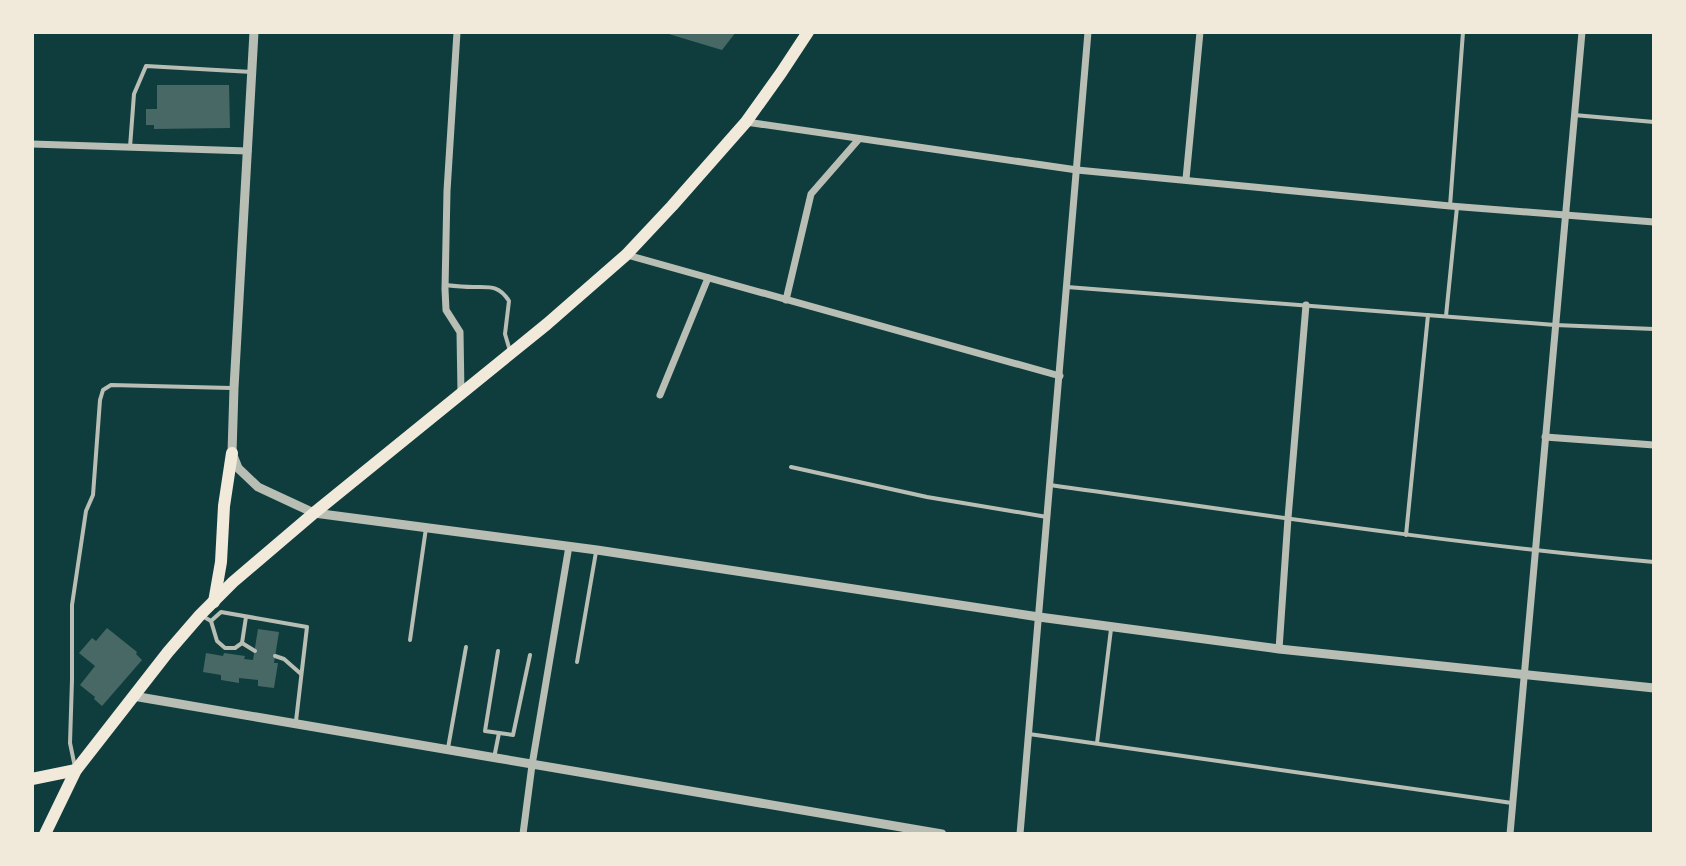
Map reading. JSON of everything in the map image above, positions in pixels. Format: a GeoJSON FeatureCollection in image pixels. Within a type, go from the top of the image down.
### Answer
{"type":"FeatureCollection","features":[{"type":"Feature","properties":{"kind":"main road"},"geometry":{"type":"LineString","coordinates":[[214,602],[314,513],[547,324],[626,255],[746,122],[808,32]]}},
{"type":"Feature","properties":{"kind":"main road"},"geometry":{"type":"LineString","coordinates":[[45,834],[76,770],[168,652],[206,618],[214,602],[232,453]]}},
{"type":"Feature","properties":{"kind":"main road"},"geometry":{"type":"LineString","coordinates":[[32,779],[76,770]]}},
{"type":"Feature","properties":{"kind":"street"},"geometry":{"type":"LineString","coordinates":[[254,32],[232,453],[238,468],[258,487],[314,513],[569,546],[1039,617],[1279,649],[1654,688]]}},
{"type":"Feature","properties":{"kind":"street"},"geometry":{"type":"LineString","coordinates":[[457,32],[447,191],[445,285],[446,310],[460,332],[461,394]]}},
{"type":"Feature","properties":{"kind":"street"},"geometry":{"type":"LineString","coordinates":[[1020,834],[1088,32]]}},
{"type":"Feature","properties":{"kind":"street"},"geometry":{"type":"LineString","coordinates":[[1186,179],[1200,32]]}},
{"type":"Feature","properties":{"kind":"street"},"geometry":{"type":"LineString","coordinates":[[1510,834],[1582,32]]}},
{"type":"Feature","properties":{"kind":"street"},"geometry":{"type":"LineString","coordinates":[[746,122],[1077,170],[1654,222]]}},
{"type":"Feature","properties":{"kind":"street"},"geometry":{"type":"LineString","coordinates":[[786,300],[811,194],[859,139]]}},
{"type":"Feature","properties":{"kind":"street"},"geometry":{"type":"LineString","coordinates":[[32,144],[248,151]]}},
{"type":"Feature","properties":{"kind":"street"},"geometry":{"type":"LineString","coordinates":[[626,255],[1060,376]]}},
{"type":"Feature","properties":{"kind":"street"},"geometry":{"type":"LineString","coordinates":[[660,395],[708,278]]}},
{"type":"Feature","properties":{"kind":"street"},"geometry":{"type":"LineString","coordinates":[[1279,649],[1306,305]]}},
{"type":"Feature","properties":{"kind":"street"},"geometry":{"type":"LineString","coordinates":[[1545,437],[1654,445]]}},
{"type":"Feature","properties":{"kind":"street"},"geometry":{"type":"LineString","coordinates":[[523,834],[569,546]]}},
{"type":"Feature","properties":{"kind":"street"},"geometry":{"type":"LineString","coordinates":[[133,696],[942,834]]}},
{"type":"Feature","properties":{"kind":"lane"},"geometry":{"type":"LineString","coordinates":[[1446,316],[1463,32]]}},
{"type":"Feature","properties":{"kind":"lane"},"geometry":{"type":"LineString","coordinates":[[130,147],[134,94],[146,66],[252,72]]}},
{"type":"Feature","properties":{"kind":"lane"},"geometry":{"type":"LineString","coordinates":[[1574,115],[1654,122]]}},
{"type":"Feature","properties":{"kind":"lane"},"geometry":{"type":"LineString","coordinates":[[445,285],[471,288],[493,286],[503,292],[509,301],[505,334],[511,353]]}},
{"type":"Feature","properties":{"kind":"lane"},"geometry":{"type":"LineString","coordinates":[[1067,287],[1555,325],[1654,329]]}},
{"type":"Feature","properties":{"kind":"lane"},"geometry":{"type":"LineString","coordinates":[[1406,535],[1428,315]]}},
{"type":"Feature","properties":{"kind":"lane"},"geometry":{"type":"LineString","coordinates":[[76,770],[70,743],[72,605],[86,511],[93,495],[103,390],[111,385],[234,388]]}},
{"type":"Feature","properties":{"kind":"lane"},"geometry":{"type":"LineString","coordinates":[[791,467],[927,497],[1047,517]]}},
{"type":"Feature","properties":{"kind":"lane"},"geometry":{"type":"LineString","coordinates":[[1050,485],[1535,552],[1654,562]]}},
{"type":"Feature","properties":{"kind":"lane"},"geometry":{"type":"LineString","coordinates":[[410,640],[426,528]]}},
{"type":"Feature","properties":{"kind":"lane"},"geometry":{"type":"LineString","coordinates":[[577,662],[597,550]]}},
{"type":"Feature","properties":{"kind":"lane"},"geometry":{"type":"LineString","coordinates":[[246,617],[242,643],[235,648],[225,648],[217,641],[206,618],[221,612],[307,627],[295,724]]}},
{"type":"Feature","properties":{"kind":"lane"},"geometry":{"type":"LineString","coordinates":[[1097,744],[1111,626]]}},
{"type":"Feature","properties":{"kind":"lane"},"geometry":{"type":"LineString","coordinates":[[242,643],[255,651]]}},
{"type":"Feature","properties":{"kind":"lane"},"geometry":{"type":"LineString","coordinates":[[447,750],[466,647]]}},
{"type":"Feature","properties":{"kind":"lane"},"geometry":{"type":"LineString","coordinates":[[498,651],[485,731],[513,735],[530,655]]}},
{"type":"Feature","properties":{"kind":"lane"},"geometry":{"type":"LineString","coordinates":[[275,656],[284,659],[301,674]]}},
{"type":"Feature","properties":{"kind":"lane"},"geometry":{"type":"LineString","coordinates":[[494,758],[499,733]]}},
{"type":"Feature","properties":{"kind":"lane"},"geometry":{"type":"LineString","coordinates":[[1029,734],[1512,803]]}},
{"type":"Feature","properties":{"kind":"building"},"geometry":{"type":"Polygon","coordinates":[[[662,32],[736,32],[722,50],[662,32]]]}},
{"type":"Feature","properties":{"kind":"building"},"geometry":{"type":"Polygon","coordinates":[[[157,85],[229,85],[230,128],[154,129],[154,125],[146,125],[146,109],[157,109],[157,85]]]}},
{"type":"Feature","properties":{"kind":"building"},"geometry":{"type":"Polygon","coordinates":[[[107,628],[137,652],[142,660],[102,706],[80,685],[95,666],[79,653],[92,638],[96,641],[107,628]]]}},
{"type":"Feature","properties":{"kind":"building"},"geometry":{"type":"Polygon","coordinates":[[[258,629],[279,632],[274,688],[258,686],[258,680],[239,678],[239,683],[203,672],[206,653],[245,656],[244,659],[253,660],[258,629]]]}}]}
